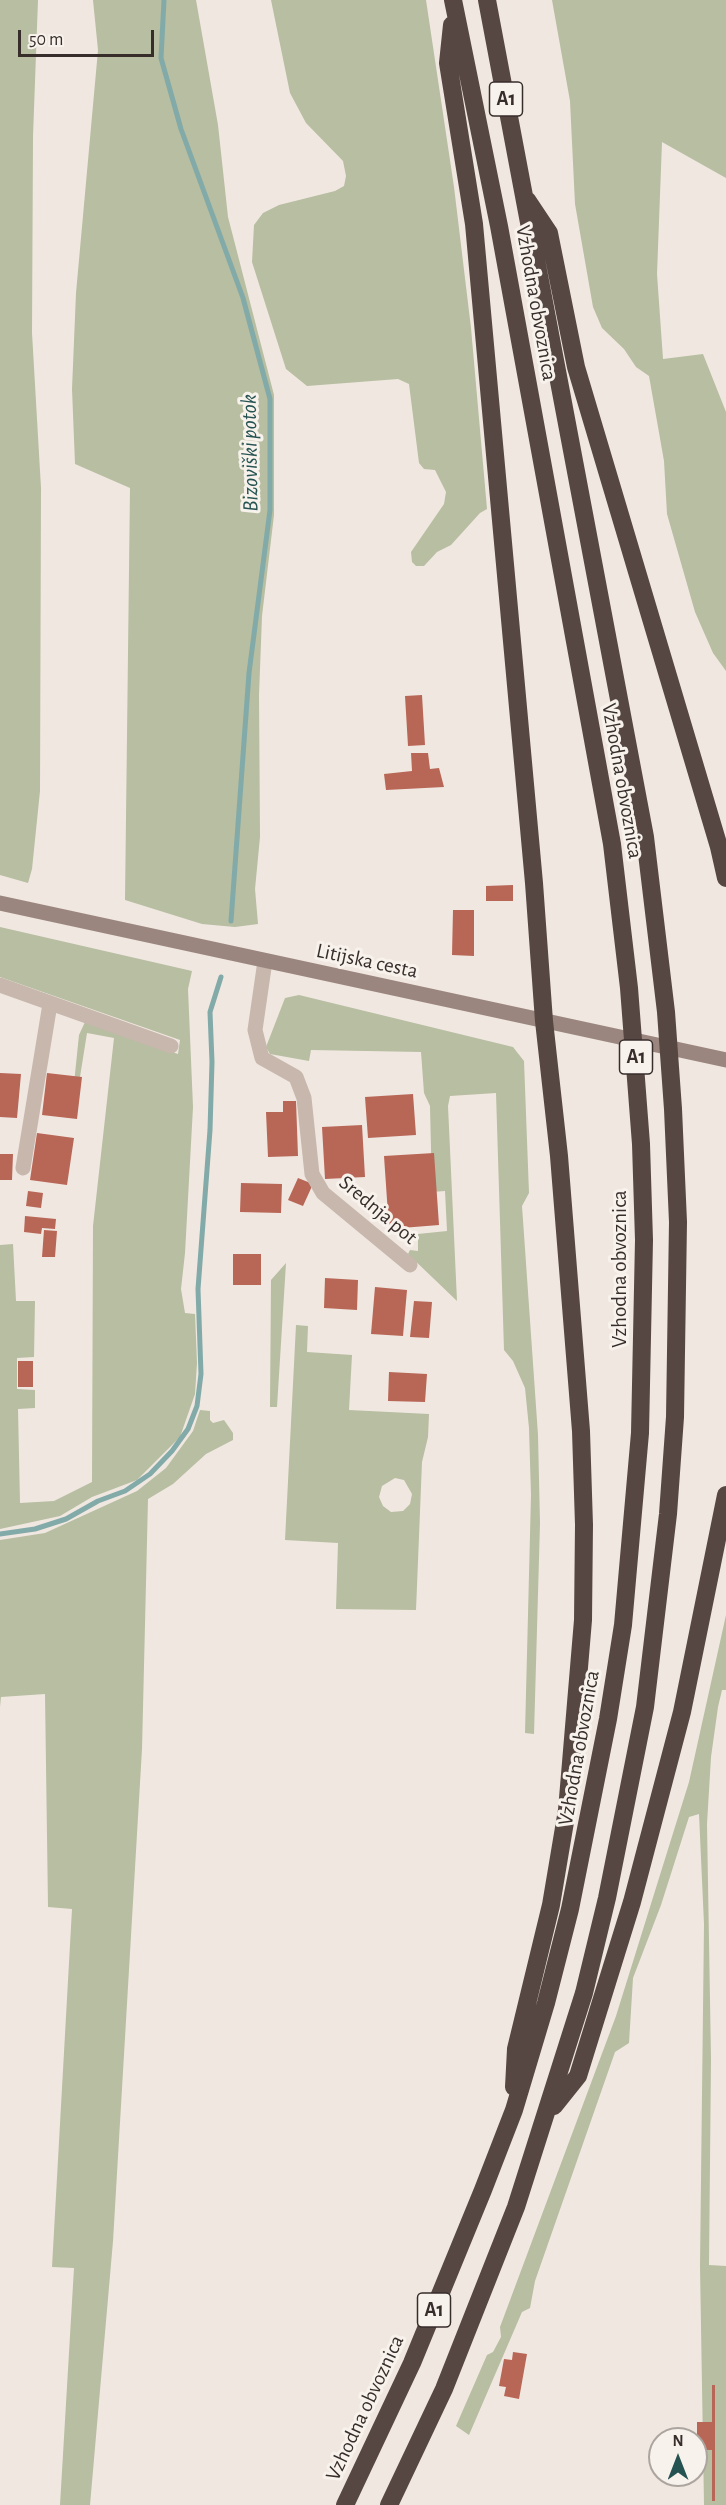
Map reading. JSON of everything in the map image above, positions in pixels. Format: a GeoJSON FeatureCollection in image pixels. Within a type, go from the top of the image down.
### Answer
{"type":"FeatureCollection","features":[{"type":"Feature","properties":{"kind":"highway","name":"Vzhodna obvoznica"},"geometry":{"type":"LineString","coordinates":[[388,2505],[444,2389],[482,2297],[547,2115],[584,1993],[608,1898],[645,1707],[669,1503],[677,1342],[678,1222],[674,1109],[666,1012],[645,837],[487,0]]}},
{"type":"Feature","properties":{"kind":"highway","name":"Vzhodna obvoznica"},"geometry":{"type":"LineString","coordinates":[[345,2505],[412,2363],[514,2110],[570,1909],[592,1804],[623,1625],[640,1433],[644,1240],[638,1081],[612,843],[499,226],[454,3]]}},
{"type":"Feature","properties":{"kind":"highway"},"geometry":{"type":"LineString","coordinates":[[454,3],[448,63],[475,236],[534,883],[544,1021],[559,1156],[581,1431],[583,1620],[567,1810],[550,1905],[516,2049],[514,2110]]}},
{"type":"Feature","properties":{"kind":"highway"},"geometry":{"type":"LineString","coordinates":[[525,197],[538,213],[549,233],[576,367],[726,878]]}},
{"type":"Feature","properties":{"kind":"highway"},"geometry":{"type":"LineString","coordinates":[[547,2115],[578,2076],[632,1902],[682,1712],[726,1495]]}},
{"type":"Feature","properties":{"kind":"main road","name":"Litijska cesta"},"geometry":{"type":"LineString","coordinates":[[0,903],[720,1059]]}},
{"type":"Feature","properties":{"kind":"street","name":"Srednja pot"},"geometry":{"type":"LineString","coordinates":[[265,961],[255,1030],[262,1058],[296,1077],[300,1087],[304,1098],[312,1174],[324,1193],[410,1265]]}},
{"type":"Feature","properties":{"kind":"street"},"geometry":{"type":"LineString","coordinates":[[0,985],[171,1046]]}},
{"type":"Feature","properties":{"kind":"street"},"geometry":{"type":"LineString","coordinates":[[23,1168],[50,1004]]}},
{"type":"Feature","properties":{"kind":"green space"},"geometry":{"type":"Polygon","coordinates":[[[0,0],[38,0],[33,136],[32,333],[41,488],[40,791],[32,869],[28,883],[0,875],[0,0]]]}},
{"type":"Feature","properties":{"kind":"green space"},"geometry":{"type":"Polygon","coordinates":[[[93,0],[196,0],[218,125],[228,217],[274,395],[274,515],[262,616],[259,695],[260,837],[255,889],[258,924],[235,927],[202,924],[125,900],[130,488],[75,464],[72,389],[76,293],[98,50],[93,0]]]}},
{"type":"Feature","properties":{"kind":"green space"},"geometry":{"type":"Polygon","coordinates":[[[271,0],[426,0],[454,187],[471,328],[487,509],[480,513],[451,545],[437,552],[424,566],[416,566],[412,562],[411,552],[444,504],[446,492],[435,470],[424,469],[419,463],[409,384],[398,379],[307,386],[286,369],[252,262],[254,225],[263,213],[279,205],[335,191],[344,186],[346,176],[343,161],[306,123],[290,93],[271,0]]]}},
{"type":"Feature","properties":{"kind":"green space"},"geometry":{"type":"Polygon","coordinates":[[[552,0],[726,0],[726,178],[662,142],[657,274],[663,359],[703,354],[726,412],[726,671],[713,653],[695,612],[667,514],[664,461],[649,376],[636,367],[624,349],[602,328],[593,307],[575,204],[570,101],[552,0]]]}},
{"type":"Feature","properties":{"kind":"green space"},"geometry":{"type":"Polygon","coordinates":[[[0,927],[192,971],[188,989],[193,1107],[181,1289],[185,1313],[195,1314],[197,1363],[195,1394],[180,1437],[137,1480],[92,1497],[60,1516],[0,1529],[0,1245],[13,1244],[16,1301],[35,1301],[34,1357],[17,1358],[17,1389],[35,1390],[35,1408],[18,1409],[20,1503],[54,1501],[92,1482],[93,1226],[114,1038],[87,1033],[75,1108],[73,1093],[79,1035],[85,1022],[178,1054],[180,1040],[0,977],[0,927]]]}},
{"type":"Feature","properties":{"kind":"green space"},"geometry":{"type":"Polygon","coordinates":[[[299,995],[513,1047],[524,1061],[529,1193],[522,1206],[538,1435],[540,1523],[534,1734],[525,1733],[531,1495],[529,1428],[525,1388],[513,1361],[504,1350],[496,1093],[450,1096],[448,1106],[457,1301],[408,1254],[410,1250],[418,1251],[418,1234],[447,1231],[445,1191],[432,1192],[430,1106],[424,1093],[421,1052],[311,1050],[309,1061],[270,1054],[266,1047],[285,998],[299,995]]]}},
{"type":"Feature","properties":{"kind":"green space"},"geometry":{"type":"Polygon","coordinates":[[[286,1263],[277,1407],[270,1407],[271,1280],[286,1263]]]}},
{"type":"Feature","properties":{"kind":"green space"},"geometry":{"type":"Polygon","coordinates":[[[296,1325],[308,1326],[307,1352],[352,1355],[349,1410],[429,1414],[428,1437],[422,1462],[416,1610],[336,1609],[338,1543],[285,1540],[296,1325]],[[395,1478],[382,1486],[379,1497],[383,1506],[391,1512],[403,1511],[410,1504],[412,1494],[404,1480],[395,1478]]]}},
{"type":"Feature","properties":{"kind":"green space"},"geometry":{"type":"Polygon","coordinates":[[[200,1410],[210,1411],[210,1420],[213,1423],[224,1420],[233,1433],[233,1440],[206,1454],[173,1484],[148,1499],[142,1749],[113,2241],[90,2505],[60,2505],[74,2268],[52,2267],[72,1909],[48,1907],[45,1694],[1,1697],[0,1707],[0,1540],[45,1533],[137,1491],[166,1468],[193,1431],[200,1410]]]}},
{"type":"Feature","properties":{"kind":"green space"},"geometry":{"type":"Polygon","coordinates":[[[726,1615],[726,1690],[722,1690],[718,1707],[711,1757],[707,1824],[711,2059],[709,2265],[726,2266],[726,2505],[704,2505],[704,2487],[708,2487],[708,2427],[703,2427],[700,2266],[704,1924],[699,1814],[689,1817],[661,1905],[633,1978],[629,2043],[615,2052],[535,2281],[530,2308],[522,2312],[469,2435],[456,2426],[487,2355],[493,2352],[501,2337],[500,2327],[616,2016],[689,1782],[726,1615]]]}},
{"type":"Feature","properties":{"kind":"building"},"geometry":{"type":"Polygon","coordinates":[[[422,695],[425,745],[408,746],[405,696],[422,695]]]}},
{"type":"Feature","properties":{"kind":"building"},"geometry":{"type":"Polygon","coordinates":[[[411,753],[428,753],[430,769],[439,768],[444,787],[386,790],[384,774],[412,771],[411,753]]]}},
{"type":"Feature","properties":{"kind":"building"},"geometry":{"type":"Polygon","coordinates":[[[513,885],[513,901],[486,901],[486,886],[513,885]]]}},
{"type":"Feature","properties":{"kind":"building"},"geometry":{"type":"Polygon","coordinates":[[[453,910],[474,910],[474,956],[452,955],[453,910]]]}},
{"type":"Feature","properties":{"kind":"building"},"geometry":{"type":"Polygon","coordinates":[[[0,1073],[21,1074],[17,1118],[0,1117],[0,1073]]]}},
{"type":"Feature","properties":{"kind":"building"},"geometry":{"type":"Polygon","coordinates":[[[47,1073],[82,1077],[77,1119],[42,1115],[47,1073]]]}},
{"type":"Feature","properties":{"kind":"building"},"geometry":{"type":"Polygon","coordinates":[[[413,1094],[416,1135],[368,1138],[365,1097],[413,1094]]]}},
{"type":"Feature","properties":{"kind":"building"},"geometry":{"type":"Polygon","coordinates":[[[283,1101],[296,1101],[298,1156],[268,1157],[266,1112],[283,1112],[283,1101]]]}},
{"type":"Feature","properties":{"kind":"building"},"geometry":{"type":"Polygon","coordinates":[[[362,1125],[365,1177],[325,1179],[322,1127],[362,1125]]]}},
{"type":"Feature","properties":{"kind":"building"},"geometry":{"type":"Polygon","coordinates":[[[37,1133],[74,1138],[67,1185],[30,1180],[37,1133]]]}},
{"type":"Feature","properties":{"kind":"building"},"geometry":{"type":"Polygon","coordinates":[[[434,1153],[439,1225],[389,1229],[384,1156],[434,1153]]]}},
{"type":"Feature","properties":{"kind":"building"},"geometry":{"type":"Polygon","coordinates":[[[0,1154],[13,1154],[12,1180],[0,1180],[0,1154]]]}},
{"type":"Feature","properties":{"kind":"building"},"geometry":{"type":"Polygon","coordinates":[[[298,1178],[313,1184],[303,1206],[288,1200],[298,1178]]]}},
{"type":"Feature","properties":{"kind":"building"},"geometry":{"type":"Polygon","coordinates":[[[241,1183],[282,1184],[281,1213],[240,1212],[241,1183]]]}},
{"type":"Feature","properties":{"kind":"building"},"geometry":{"type":"Polygon","coordinates":[[[28,1191],[43,1193],[41,1208],[26,1206],[28,1191]]]}},
{"type":"Feature","properties":{"kind":"building"},"geometry":{"type":"Polygon","coordinates":[[[25,1216],[56,1219],[55,1229],[42,1228],[41,1234],[24,1232],[25,1216]]]}},
{"type":"Feature","properties":{"kind":"building"},"geometry":{"type":"Polygon","coordinates":[[[44,1230],[57,1231],[55,1257],[42,1257],[44,1230]]]}},
{"type":"Feature","properties":{"kind":"building"},"geometry":{"type":"Polygon","coordinates":[[[233,1254],[261,1254],[261,1285],[233,1285],[233,1254]]]}},
{"type":"Feature","properties":{"kind":"building"},"geometry":{"type":"Polygon","coordinates":[[[325,1278],[358,1280],[357,1310],[324,1308],[325,1278]]]}},
{"type":"Feature","properties":{"kind":"building"},"geometry":{"type":"Polygon","coordinates":[[[375,1287],[407,1290],[403,1336],[371,1334],[375,1287]]]}},
{"type":"Feature","properties":{"kind":"building"},"geometry":{"type":"Polygon","coordinates":[[[414,1301],[432,1302],[429,1338],[410,1337],[414,1301]]]}},
{"type":"Feature","properties":{"kind":"building"},"geometry":{"type":"Polygon","coordinates":[[[18,1361],[33,1361],[33,1387],[18,1387],[18,1361]]]}},
{"type":"Feature","properties":{"kind":"building"},"geometry":{"type":"Polygon","coordinates":[[[389,1372],[427,1374],[425,1402],[388,1401],[389,1372]]]}},
{"type":"Feature","properties":{"kind":"building"},"geometry":{"type":"Polygon","coordinates":[[[513,2352],[527,2354],[519,2399],[504,2396],[506,2387],[499,2386],[504,2359],[512,2360],[513,2352]]]}},
{"type":"Feature","properties":{"kind":"building"},"geometry":{"type":"Polygon","coordinates":[[[712,2385],[715,2385],[715,2501],[712,2501],[712,2450],[708,2450],[708,2427],[697,2427],[697,2422],[712,2422],[712,2385]]]}},
{"type":"Feature","properties":{"kind":"waterway","name":"Bizoviški potok"},"geometry":{"type":"LineString","coordinates":[[164,0],[161,58],[181,129],[243,298],[270,399],[270,510],[249,673],[231,921]]}},
{"type":"Feature","properties":{"kind":"waterway"},"geometry":{"type":"LineString","coordinates":[[0,1534],[35,1529],[66,1519],[98,1501],[125,1491],[150,1474],[172,1451],[188,1429],[197,1406],[201,1374],[198,1289],[210,1130],[212,1062],[210,1012],[221,977]]}}]}
